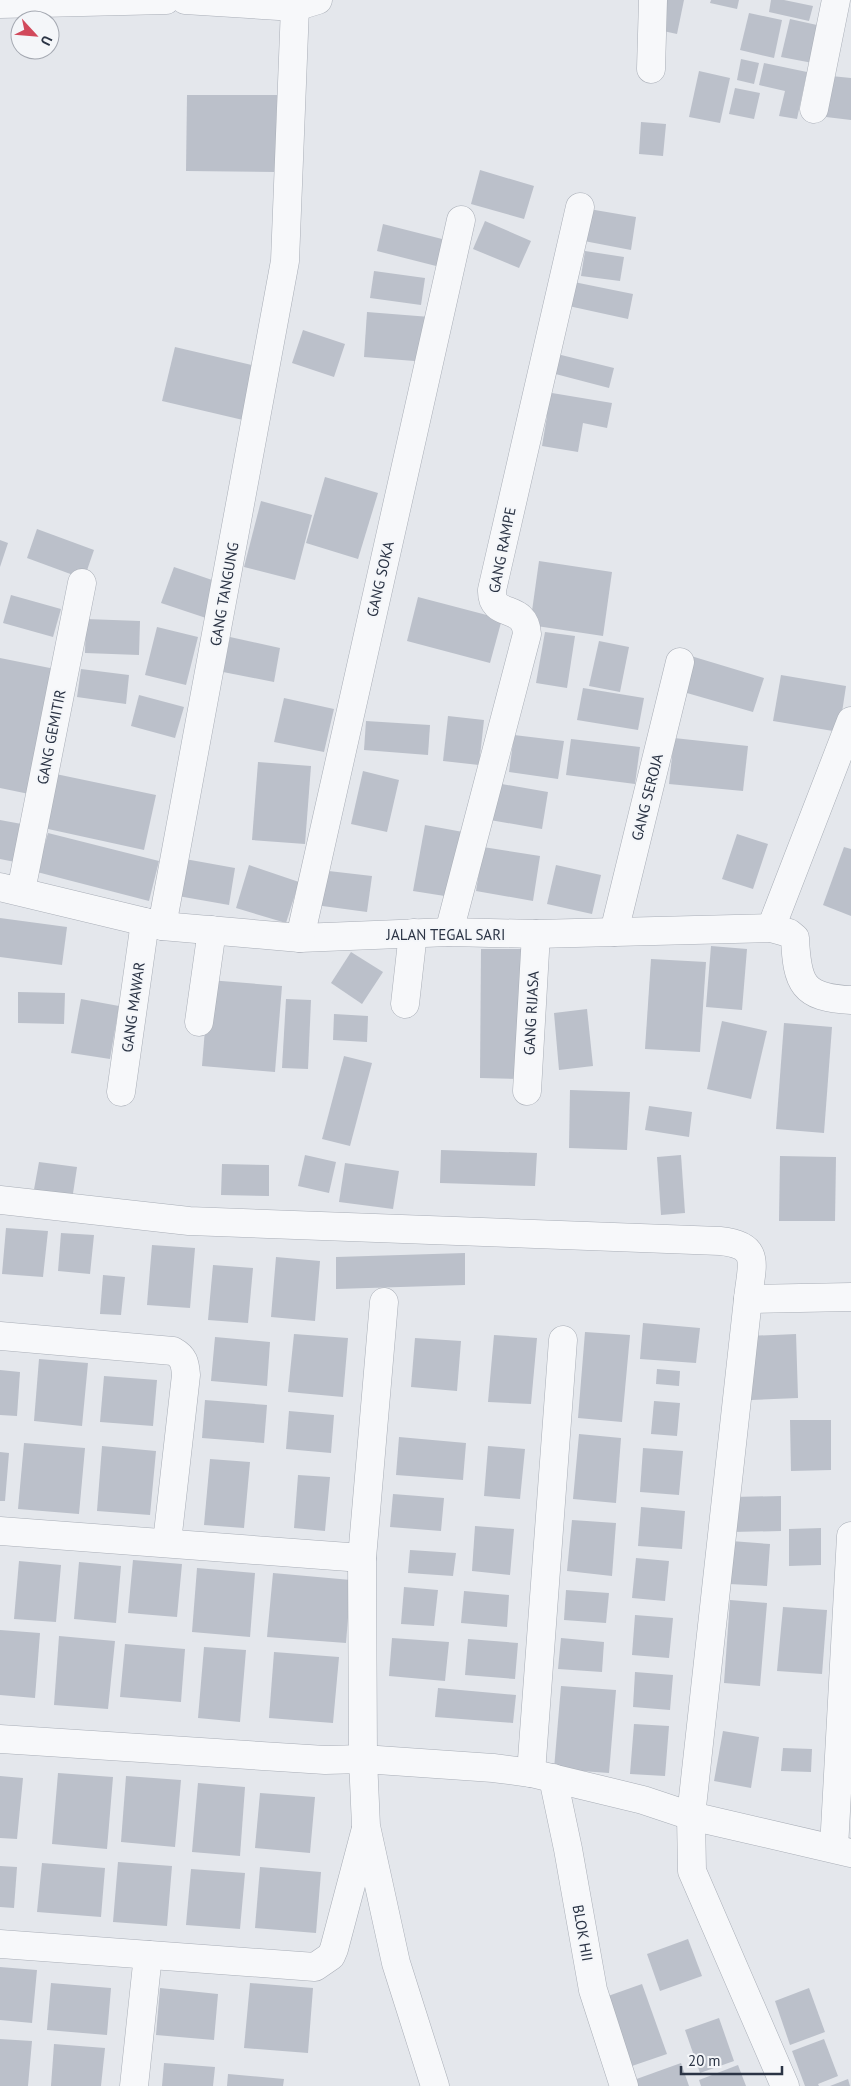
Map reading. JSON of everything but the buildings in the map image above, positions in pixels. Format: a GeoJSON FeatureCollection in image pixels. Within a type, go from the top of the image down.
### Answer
{"type":"FeatureCollection","features":[{"type":"Feature","properties":{"kind":"street"},"geometry":{"type":"LineString","coordinates":[[0,4],[166,0]]}},
{"type":"Feature","properties":{"kind":"street"},"geometry":{"type":"LineString","coordinates":[[185,0],[307,4]]}},
{"type":"Feature","properties":{"kind":"street"},"geometry":{"type":"LineString","coordinates":[[651,69],[653,0]]}},
{"type":"Feature","properties":{"kind":"street"},"geometry":{"type":"LineString","coordinates":[[814,109],[836,0]]}},
{"type":"Feature","properties":{"kind":"street","name":"GANG TANGUNG"},"geometry":{"type":"LineString","coordinates":[[154,924],[285,261],[307,4]]}},
{"type":"Feature","properties":{"kind":"street","name":"GANG RAMPE"},"geometry":{"type":"LineString","coordinates":[[449,932],[527,634],[526,623],[520,617],[494,604],[492,590],[580,207]]}},
{"type":"Feature","properties":{"kind":"street","name":"GANG SOKA"},"geometry":{"type":"LineString","coordinates":[[300,938],[461,220]]}},
{"type":"Feature","properties":{"kind":"street","name":"GANG GEMITIR"},"geometry":{"type":"LineString","coordinates":[[10,889],[82,583]]}},
{"type":"Feature","properties":{"kind":"street","name":"GANG SEROJA"},"geometry":{"type":"LineString","coordinates":[[614,932],[680,662]]}},
{"type":"Feature","properties":{"kind":"street"},"geometry":{"type":"LineString","coordinates":[[771,928],[851,721]]}},
{"type":"Feature","properties":{"kind":"street","name":"JALAN TEGAL SARI"},"geometry":{"type":"LineString","coordinates":[[10,889],[154,924],[300,938],[449,932],[536,934],[771,928],[789,933],[795,938],[797,968],[808,988],[826,998],[851,1000]]}},
{"type":"Feature","properties":{"kind":"street","name":"GANG MAWAR"},"geometry":{"type":"LineString","coordinates":[[120,1092],[154,924]]}},
{"type":"Feature","properties":{"kind":"street"},"geometry":{"type":"LineString","coordinates":[[200,1022],[212,930]]}},
{"type":"Feature","properties":{"kind":"street"},"geometry":{"type":"LineString","coordinates":[[405,1004],[413,933]]}},
{"type":"Feature","properties":{"kind":"street","name":"GANG RIJASA"},"geometry":{"type":"LineString","coordinates":[[527,1091],[536,934]]}},
{"type":"Feature","properties":{"kind":"street"},"geometry":{"type":"LineString","coordinates":[[0,1200],[188,1220],[736,1242],[748,1250],[752,1256],[748,1299],[691,1816],[692,1871],[785,2086]]}},
{"type":"Feature","properties":{"kind":"street"},"geometry":{"type":"LineString","coordinates":[[748,1299],[851,1297]]}},
{"type":"Feature","properties":{"kind":"street"},"geometry":{"type":"LineString","coordinates":[[384,1302],[362,1558],[363,1759],[366,1826],[396,1963],[435,2086]]}},
{"type":"Feature","properties":{"kind":"street"},"geometry":{"type":"LineString","coordinates":[[0,1336],[172,1351],[180,1355],[184,1360],[186,1375],[167,1542]]}},
{"type":"Feature","properties":{"kind":"street","name":"BLOK HII"},"geometry":{"type":"LineString","coordinates":[[563,1340],[542,1776],[568,1849],[593,1990],[624,2086]]}},
{"type":"Feature","properties":{"kind":"street"},"geometry":{"type":"LineString","coordinates":[[0,1531],[362,1558]]}},
{"type":"Feature","properties":{"kind":"street"},"geometry":{"type":"LineString","coordinates":[[0,1739],[325,1760],[363,1759],[493,1768],[542,1776],[643,1800],[691,1816],[843,1850],[851,1536]]}},
{"type":"Feature","properties":{"kind":"street"},"geometry":{"type":"LineString","coordinates":[[0,1944],[307,1968],[314,1967],[331,1956],[334,1949],[366,1826]]}},
{"type":"Feature","properties":{"kind":"street"},"geometry":{"type":"LineString","coordinates":[[134,2086],[148,1955]]}}]}
